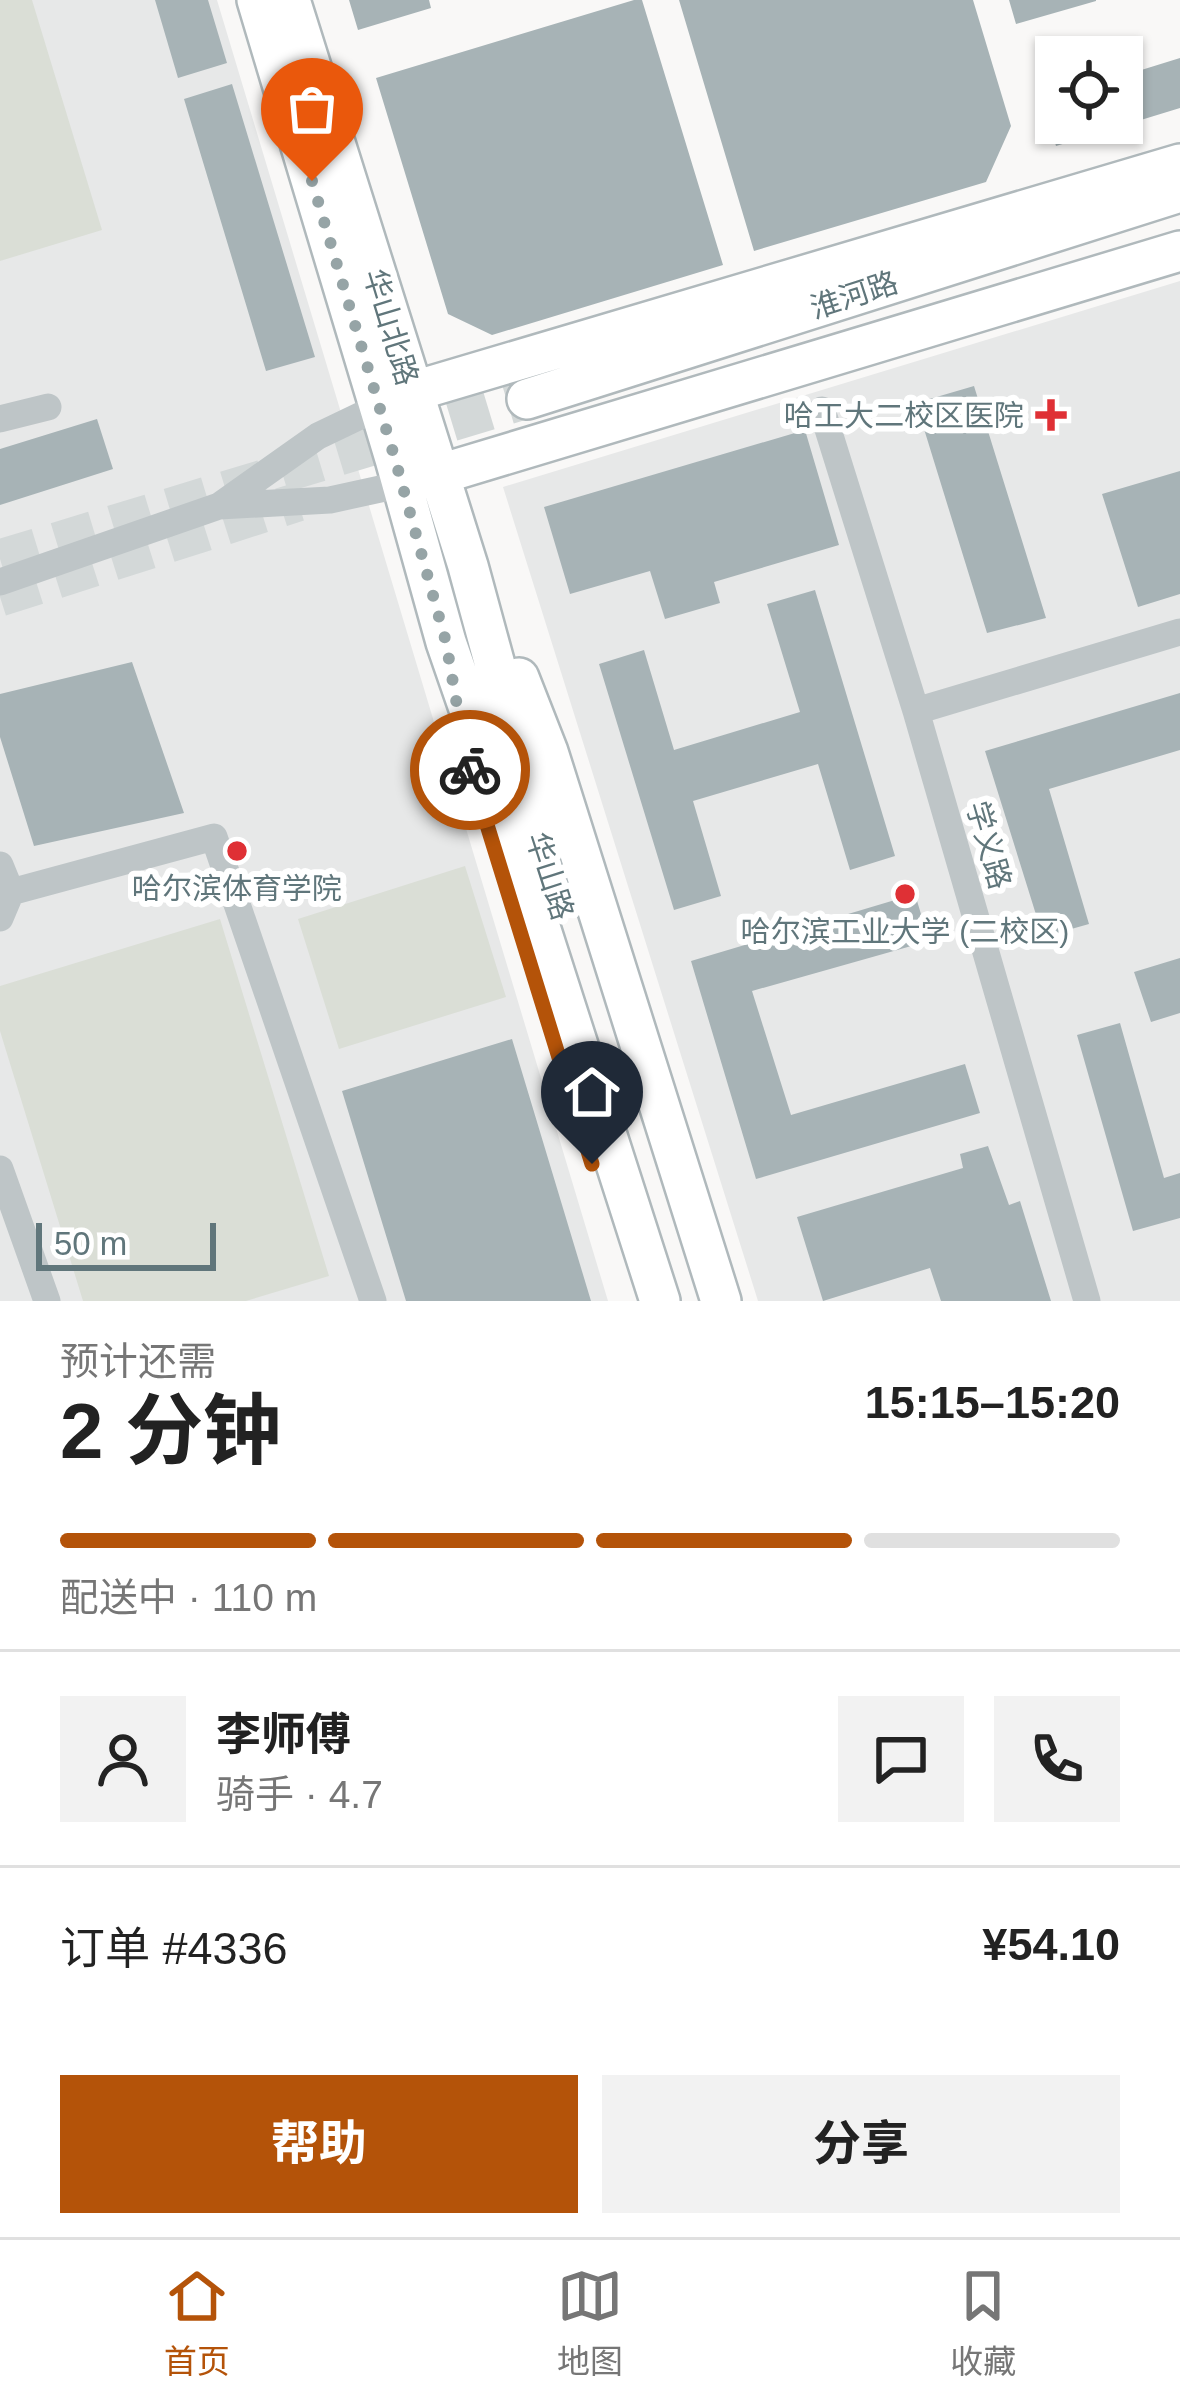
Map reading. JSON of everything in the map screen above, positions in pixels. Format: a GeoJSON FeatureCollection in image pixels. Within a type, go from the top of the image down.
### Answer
{"type":"FeatureCollection","features":[{"type":"Feature","properties":{"kind":"main road","name":"华山北路"},"geometry":{"type":"LineString","coordinates":[[257,0],[416,467]]}},
{"type":"Feature","properties":{"kind":"main road","name":"华山北路"},"geometry":{"type":"LineString","coordinates":[[290,0],[395,399]]}},
{"type":"Feature","properties":{"kind":"main road"},"geometry":{"type":"LineString","coordinates":[[395,399],[1180,164]]}},
{"type":"Feature","properties":{"kind":"main road","name":"淮河路"},"geometry":{"type":"LineString","coordinates":[[1180,192],[531,412],[1180,232]]}},
{"type":"Feature","properties":{"kind":"main road"},"geometry":{"type":"LineString","coordinates":[[661,1301],[446,642],[416,467],[1180,251]]}},
{"type":"Feature","properties":{"kind":"main road","name":"华山路"},"geometry":{"type":"LineString","coordinates":[[416,467],[468,566],[530,811],[685,1301]]}},
{"type":"Feature","properties":{"kind":"main road"},"geometry":{"type":"LineString","coordinates":[[468,566],[548,752],[721,1301]]}},
{"type":"Feature","properties":{"kind":"main road","name":"华山路"},"geometry":{"type":"LineString","coordinates":[[446,642],[465,752],[634,1301]]}},
{"type":"Feature","properties":{"kind":"street"},"geometry":{"type":"LineString","coordinates":[[219,506],[318,436],[395,399]]}},
{"type":"Feature","properties":{"kind":"street"},"geometry":{"type":"LineString","coordinates":[[0,419],[49,407]]}},
{"type":"Feature","properties":{"kind":"street","name":"学义路"},"geometry":{"type":"LineString","coordinates":[[822,410],[916,711],[1087,1301]]}},
{"type":"Feature","properties":{"kind":"street"},"geometry":{"type":"LineString","coordinates":[[0,582],[219,506],[330,500],[416,467]]}},
{"type":"Feature","properties":{"kind":"street"},"geometry":{"type":"LineString","coordinates":[[916,711],[1180,632]]}},
{"type":"Feature","properties":{"kind":"street"},"geometry":{"type":"LineString","coordinates":[[4,892],[214,837],[373,1301]]}},
{"type":"Feature","properties":{"kind":"street"},"geometry":{"type":"LineString","coordinates":[[0,1169],[47,1301]]}},
{"type":"Feature","properties":{"kind":"shaded area","name":"哈尔滨体育学院"},"geometry":{"type":"Polygon","coordinates":[[[0,0],[217,0],[608,1301],[0,1301],[0,0]]]}},
{"type":"Feature","properties":{"kind":"shaded area"},"geometry":{"type":"Polygon","coordinates":[[[0,0],[32,0],[102,230],[0,261],[0,0]]]}},
{"type":"Feature","properties":{"kind":"shaded area","name":"哈尔滨工业大学 (二校区)"},"geometry":{"type":"Polygon","coordinates":[[[1180,281],[1180,1301],[758,1301],[503,487],[1180,281]]]}},
{"type":"Feature","properties":{"kind":"shaded area"},"geometry":{"type":"Polygon","coordinates":[[[465,866],[506,997],[339,1049],[298,919],[465,866]]]}},
{"type":"Feature","properties":{"kind":"shaded area"},"geometry":{"type":"Polygon","coordinates":[[[220,919],[329,1276],[246,1301],[83,1301],[0,1031],[0,986],[220,919]]]}},
{"type":"Feature","properties":{"kind":"building"},"geometry":{"type":"Polygon","coordinates":[[[155,0],[208,0],[227,63],[178,78],[155,0]]]}},
{"type":"Feature","properties":{"kind":"building"},"geometry":{"type":"Polygon","coordinates":[[[349,0],[429,0],[431,8],[358,30],[349,0]]]}},
{"type":"Feature","properties":{"kind":"building"},"geometry":{"type":"Polygon","coordinates":[[[642,0],[723,265],[492,335],[448,314],[376,78],[642,0]]]}},
{"type":"Feature","properties":{"kind":"building"},"geometry":{"type":"Polygon","coordinates":[[[679,0],[973,0],[1011,126],[986,182],[754,251],[679,0]]]}},
{"type":"Feature","properties":{"kind":"building"},"geometry":{"type":"Polygon","coordinates":[[[1009,0],[1096,0],[1096,1],[1016,24],[1009,0]]]}},
{"type":"Feature","properties":{"kind":"building"},"geometry":{"type":"Polygon","coordinates":[[[1180,58],[1180,108],[1143,119],[1143,69],[1180,58]]]}},
{"type":"Feature","properties":{"kind":"building"},"geometry":{"type":"Polygon","coordinates":[[[232,84],[315,357],[266,371],[184,99],[232,84]]]}},
{"type":"Feature","properties":{"kind":"building"},"geometry":{"type":"Polygon","coordinates":[[[974,386],[1046,618],[987,633],[916,403],[974,386]]]}},
{"type":"Feature","properties":{"kind":"building"},"geometry":{"type":"Polygon","coordinates":[[[97,419],[113,469],[0,505],[0,449],[97,419]]]}},
{"type":"Feature","properties":{"kind":"building"},"geometry":{"type":"Polygon","coordinates":[[[805,430],[839,545],[714,582],[720,603],[665,619],[650,571],[570,594],[544,507],[805,430]]]}},
{"type":"Feature","properties":{"kind":"building"},"geometry":{"type":"Polygon","coordinates":[[[1180,471],[1180,594],[1138,607],[1102,494],[1180,471]]]}},
{"type":"Feature","properties":{"kind":"building"},"geometry":{"type":"Polygon","coordinates":[[[815,590],[895,856],[850,870],[818,764],[693,801],[721,896],[674,910],[599,664],[644,650],[674,750],[800,712],[767,604],[815,590]]]}},
{"type":"Feature","properties":{"kind":"building"},"geometry":{"type":"Polygon","coordinates":[[[132,662],[184,813],[34,846],[0,737],[0,694],[132,662]]]}},
{"type":"Feature","properties":{"kind":"building"},"geometry":{"type":"Polygon","coordinates":[[[1180,693],[1180,750],[1049,789],[1089,924],[1043,937],[985,751],[1180,693]]]}},
{"type":"Feature","properties":{"kind":"building"},"geometry":{"type":"Polygon","coordinates":[[[915,894],[929,941],[752,991],[791,1115],[965,1064],[980,1113],[756,1179],[691,961],[915,894]]]}},
{"type":"Feature","properties":{"kind":"building"},"geometry":{"type":"Polygon","coordinates":[[[1180,958],[1180,1013],[1151,1022],[1134,972],[1180,958]]]}},
{"type":"Feature","properties":{"kind":"building"},"geometry":{"type":"Polygon","coordinates":[[[1120,1023],[1164,1178],[1180,1173],[1180,1218],[1133,1231],[1077,1035],[1120,1023]]]}},
{"type":"Feature","properties":{"kind":"building"},"geometry":{"type":"Polygon","coordinates":[[[512,1039],[591,1301],[406,1301],[342,1091],[512,1039]]]}},
{"type":"Feature","properties":{"kind":"building"},"geometry":{"type":"Polygon","coordinates":[[[988,1146],[1009,1205],[1020,1201],[1051,1301],[941,1301],[930,1268],[823,1301],[797,1217],[963,1168],[960,1154],[988,1146]]]}},
{"type":"Feature","properties":{"kind":"tunnel"},"geometry":{"type":"LineString","coordinates":[[0,559],[527,399]]}},
{"type":"Feature","properties":{"kind":"tunnel"},"geometry":{"type":"LineString","coordinates":[[0,597],[298,502]]}},
{"type":"Feature","properties":{"kind":"way so far"},"geometry":{"type":"LineString","coordinates":[[312,181],[446,642],[470,770]]}},
{"type":"Feature","properties":{"kind":"place","name":"哈工大二校区医院"},"geometry":{"type":"Point","coordinates":[1051,415]}},
{"type":"Feature","properties":{"kind":"place","name":"哈尔滨体育学院"},"geometry":{"type":"Point","coordinates":[237,851]}},
{"type":"Feature","properties":{"kind":"place","name":"哈尔滨工业大学 (二校区)"},"geometry":{"type":"Point","coordinates":[905,894]}},
{"type":"Feature","properties":{"kind":"route"},"geometry":{"type":"LineString","coordinates":[[470,770],[592,1164]]}}]}
